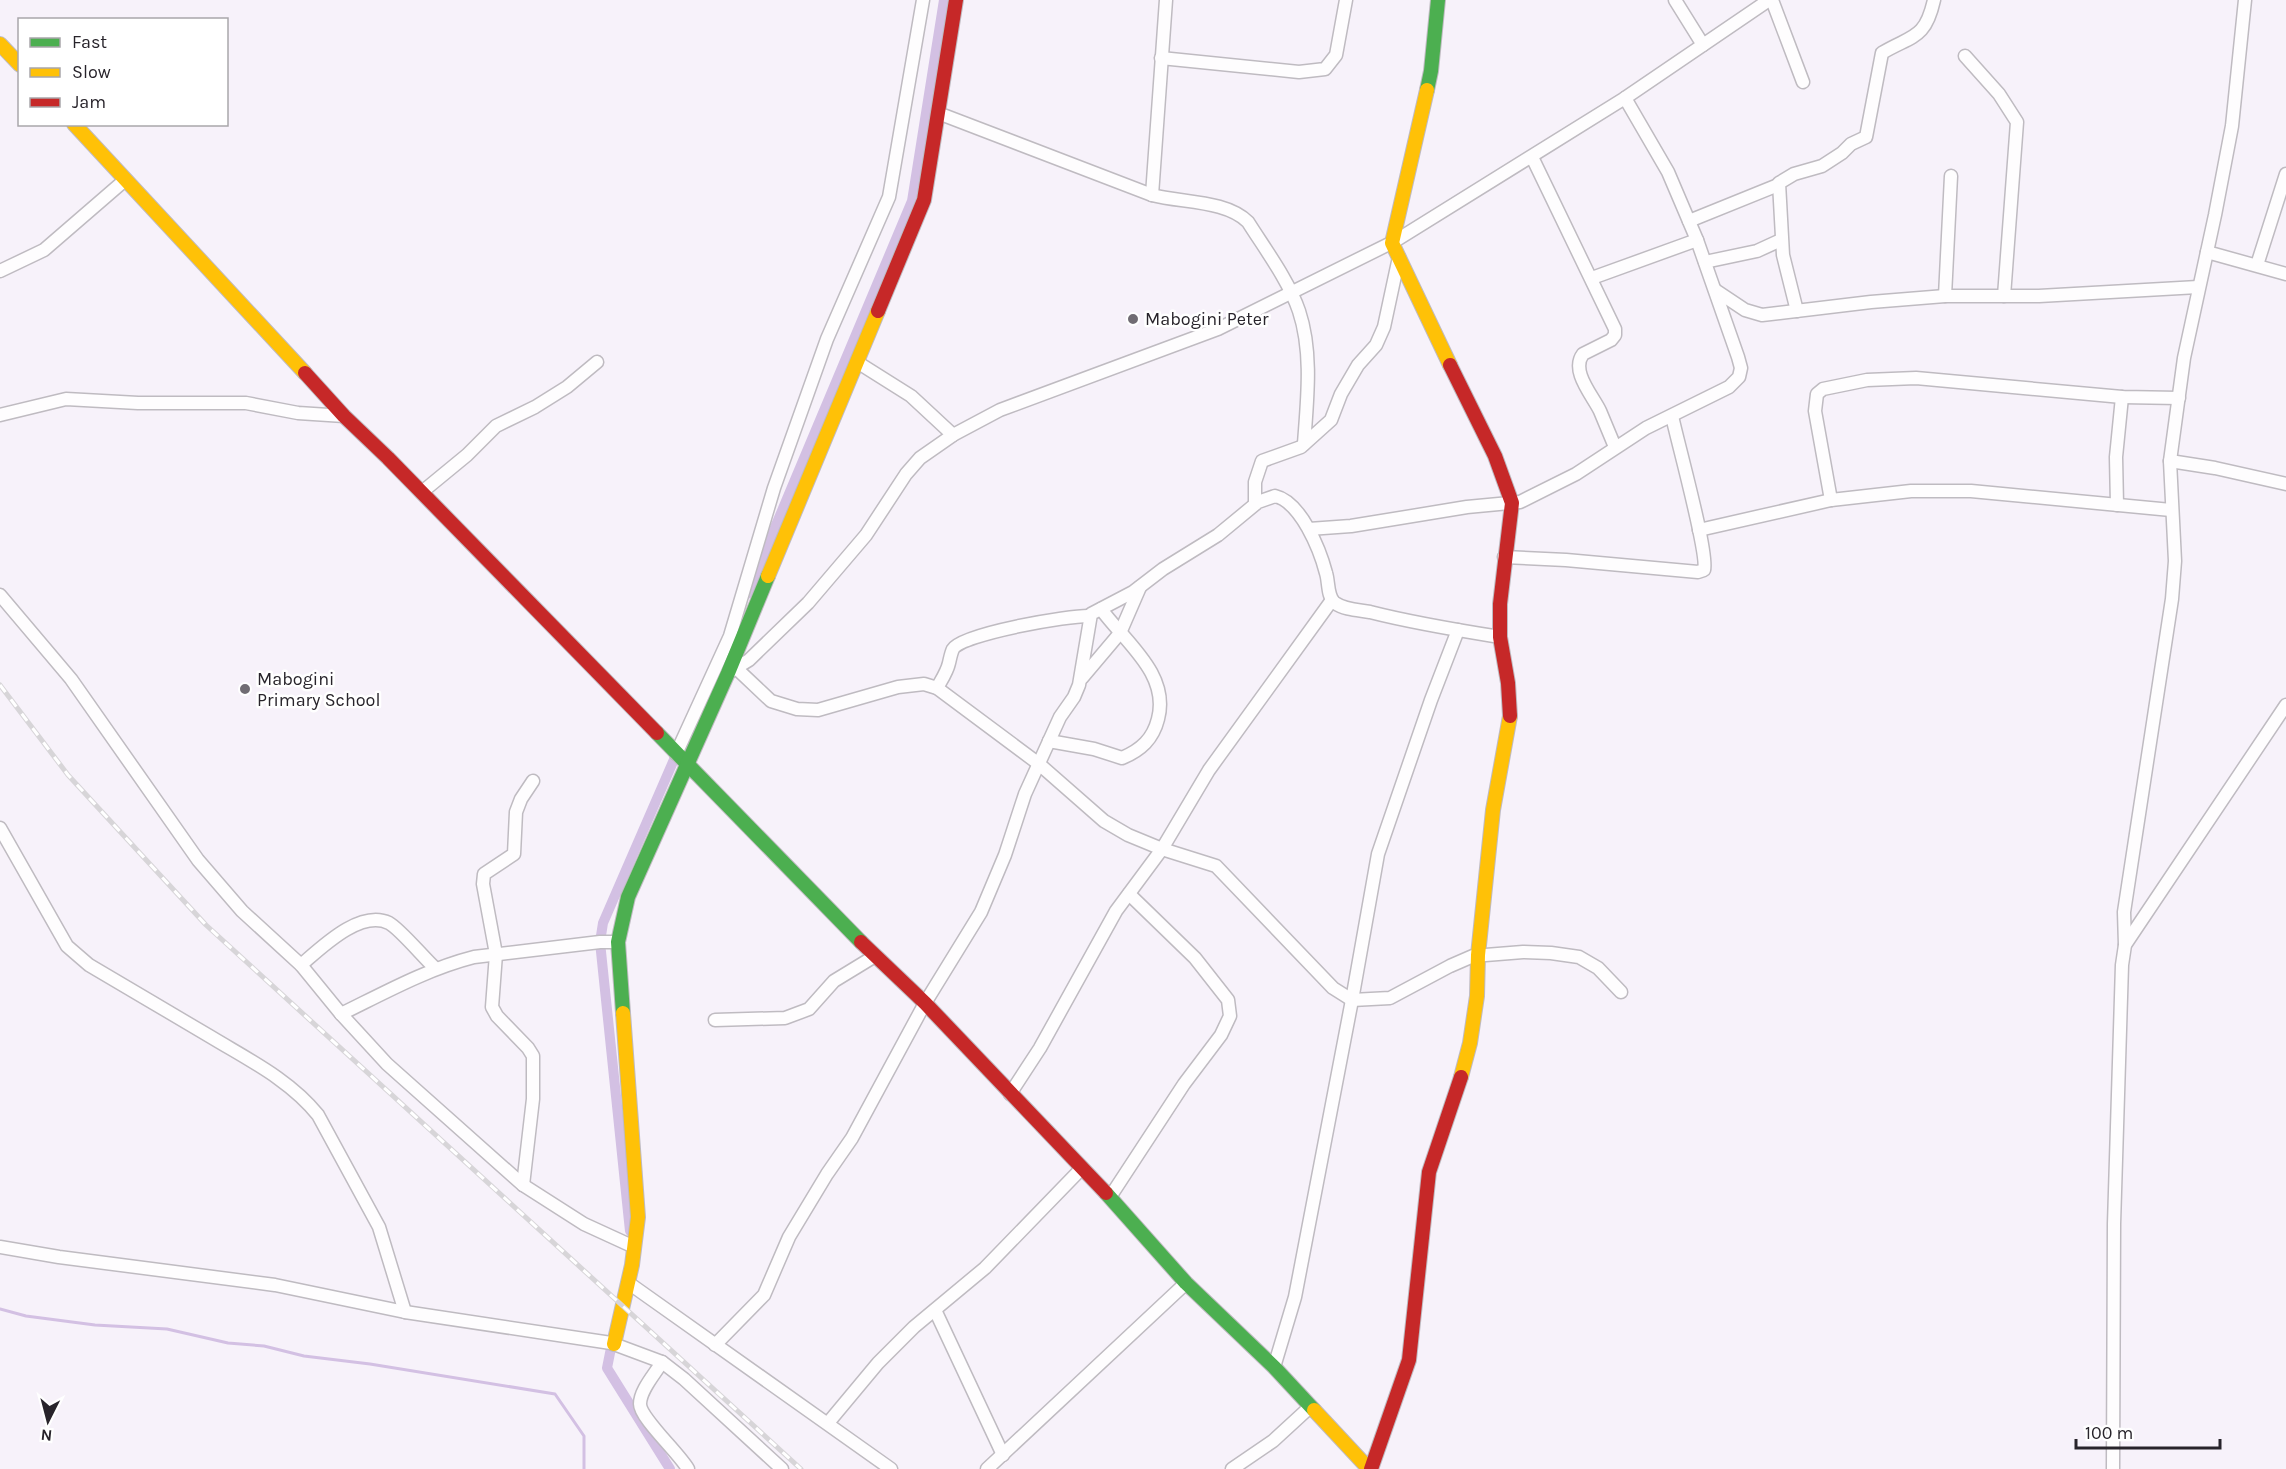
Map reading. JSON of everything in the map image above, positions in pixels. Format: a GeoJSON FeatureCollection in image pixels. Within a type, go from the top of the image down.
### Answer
{"type":"FeatureCollection","features":[{"type":"Feature","properties":{"kind":"street"},"geometry":{"type":"LineString","coordinates":[[676,754],[730,636],[774,488],[827,339],[889,198],[923,0]]}},
{"type":"Feature","properties":{"kind":"street"},"geometry":{"type":"LineString","coordinates":[[614,1344],[630,1284],[631,1246],[638,1217],[618,942],[628,897],[732,670],[924,200],[956,0]]}},
{"type":"Feature","properties":{"kind":"street"},"geometry":{"type":"LineString","coordinates":[[1152,195],[1166,0]]}},
{"type":"Feature","properties":{"kind":"street"},"geometry":{"type":"LineString","coordinates":[[1161,58],[1299,72],[1326,69],[1336,55],[1346,0]]}},
{"type":"Feature","properties":{"kind":"street"},"geometry":{"type":"LineString","coordinates":[[76,126],[344,416],[422,492],[875,956],[925,1003],[1110,1197],[1186,1283],[1274,1367],[1370,1469],[1409,1360],[1429,1173],[1468,1055],[1477,996],[1478,955],[1495,793],[1510,713],[1508,683],[1500,637],[1500,604],[1512,503],[1495,456],[1392,243],[1430,79],[1438,0]]}},
{"type":"Feature","properties":{"kind":"street"},"geometry":{"type":"LineString","coordinates":[[1675,0],[1703,45]]}},
{"type":"Feature","properties":{"kind":"street"},"geometry":{"type":"LineString","coordinates":[[732,670],[749,660],[808,603],[866,535],[906,474],[920,458],[953,435],[1000,410],[1218,329],[1392,243],[1625,98],[1771,0],[1803,82]]}},
{"type":"Feature","properties":{"kind":"street"},"geometry":{"type":"LineString","coordinates":[[1689,221],[1778,184],[1781,180],[1794,174],[1828,163],[1851,144],[1866,137],[1882,53],[1920,32],[1931,12],[1934,0]]}},
{"type":"Feature","properties":{"kind":"street"},"geometry":{"type":"LineString","coordinates":[[2113,1469],[2116,1132],[2122,965],[2126,945],[2124,912],[2172,599],[2175,561],[2170,461],[2184,358],[2232,126],[2245,0]]}},
{"type":"Feature","properties":{"kind":"street"},"geometry":{"type":"LineString","coordinates":[[0,44],[18,63]]}},
{"type":"Feature","properties":{"kind":"street"},"geometry":{"type":"LineString","coordinates":[[1965,56],[1999,94],[2017,123],[2004,296]]}},
{"type":"Feature","properties":{"kind":"street"},"geometry":{"type":"LineString","coordinates":[[1310,529],[1351,526],[1528,499],[1576,474],[1646,428],[1729,387],[1739,377],[1741,368],[1738,357],[1697,240],[1668,172],[1625,98]]}},
{"type":"Feature","properties":{"kind":"street"},"geometry":{"type":"LineString","coordinates":[[938,113],[1152,195],[1228,208],[1240,214],[1248,222],[1292,294],[1299,311],[1308,378],[1304,444]]}},
{"type":"Feature","properties":{"kind":"street"},"geometry":{"type":"LineString","coordinates":[[1532,157],[1592,278],[1615,332],[1611,340],[1583,354],[1580,358],[1582,378],[1599,408],[1615,447]]}},
{"type":"Feature","properties":{"kind":"street"},"geometry":{"type":"LineString","coordinates":[[2257,266],[2286,174]]}},
{"type":"Feature","properties":{"kind":"street"},"geometry":{"type":"LineString","coordinates":[[1945,296],[1951,176]]}},
{"type":"Feature","properties":{"kind":"street"},"geometry":{"type":"LineString","coordinates":[[0,271],[44,250],[125,180]]}},
{"type":"Feature","properties":{"kind":"street"},"geometry":{"type":"LineString","coordinates":[[1778,184],[1785,267],[1797,311]]}},
{"type":"Feature","properties":{"kind":"street"},"geometry":{"type":"LineString","coordinates":[[1592,278],[1697,240]]}},
{"type":"Feature","properties":{"kind":"street"},"geometry":{"type":"LineString","coordinates":[[1704,262],[1757,251],[1781,240]]}},
{"type":"Feature","properties":{"kind":"street"},"geometry":{"type":"LineString","coordinates":[[2207,252],[2286,274]]}},
{"type":"Feature","properties":{"kind":"street"},"geometry":{"type":"LineString","coordinates":[[1255,504],[1255,482],[1262,461],[1304,444],[1331,420],[1341,394],[1358,366],[1376,345],[1384,327],[1399,257]]}},
{"type":"Feature","properties":{"kind":"street"},"geometry":{"type":"LineString","coordinates":[[1715,290],[1752,314],[1778,314],[1870,302],[1945,296],[2039,296],[2198,287]]}},
{"type":"Feature","properties":{"kind":"street"},"geometry":{"type":"LineString","coordinates":[[422,492],[467,455],[496,426],[535,407],[567,387],[597,362]]}},
{"type":"Feature","properties":{"kind":"street"},"geometry":{"type":"LineString","coordinates":[[857,362],[910,396],[953,435]]}},
{"type":"Feature","properties":{"kind":"street"},"geometry":{"type":"LineString","coordinates":[[1831,500],[1815,411],[1817,394],[1823,389],[1867,380],[1916,378],[2122,397],[2180,398]]}},
{"type":"Feature","properties":{"kind":"street"},"geometry":{"type":"LineString","coordinates":[[2117,505],[2116,457],[2122,397]]}},
{"type":"Feature","properties":{"kind":"street"},"geometry":{"type":"LineString","coordinates":[[0,415],[66,399],[138,403],[246,403],[298,413],[344,416]]}},
{"type":"Feature","properties":{"kind":"street"},"geometry":{"type":"LineString","coordinates":[[1504,557],[1703,571],[1705,567],[1699,530],[1672,416]]}},
{"type":"Feature","properties":{"kind":"street"},"geometry":{"type":"LineString","coordinates":[[2170,461],[2196,464],[2286,484]]}},
{"type":"Feature","properties":{"kind":"street"},"geometry":{"type":"LineString","coordinates":[[1699,530],[1831,500],[1941,490],[2171,510]]}},
{"type":"Feature","properties":{"kind":"street"},"geometry":{"type":"LineString","coordinates":[[937,688],[945,675],[953,649],[959,643],[993,632],[1095,613],[1218,535],[1255,504],[1270,497],[1281,498],[1310,529],[1324,567],[1332,600],[1347,609],[1406,622],[1500,637]]}},
{"type":"Feature","properties":{"kind":"street"},"geometry":{"type":"LineString","coordinates":[[1081,679],[1120,633],[1140,586]]}},
{"type":"Feature","properties":{"kind":"street"},"geometry":{"type":"LineString","coordinates":[[0,595],[71,679],[198,860],[242,912],[301,966],[387,1064],[523,1185],[557,1209],[631,1246]]}},
{"type":"Feature","properties":{"kind":"street"},"geometry":{"type":"LineString","coordinates":[[1010,1094],[1040,1048],[1116,911],[1162,849],[1209,770],[1332,600]]}},
{"type":"Feature","properties":{"kind":"street"},"geometry":{"type":"LineString","coordinates":[[1049,741],[1094,749],[1122,758],[1139,750],[1155,731],[1160,712],[1158,683],[1150,669],[1120,633],[1095,613]]}},
{"type":"Feature","properties":{"kind":"street"},"geometry":{"type":"LineString","coordinates":[[715,1345],[764,1295],[789,1237],[852,1138],[925,1003],[981,912],[1005,855],[1025,794],[1081,679],[1095,613]]}},
{"type":"Feature","properties":{"kind":"street"},"geometry":{"type":"LineString","coordinates":[[1274,1367],[1294,1297],[1378,854],[1423,722],[1458,630]]}},
{"type":"Feature","properties":{"kind":"street"},"geometry":{"type":"LineString","coordinates":[[732,670],[771,701],[797,709],[818,710],[898,687],[924,684],[937,688],[1039,764],[1104,821],[1128,835],[1162,849],[1216,866],[1333,988],[1352,1000],[1390,999],[1450,966],[1478,955],[1551,953],[1579,957],[1598,968],[1621,992]]}},
{"type":"Feature","properties":{"kind":"street"},"geometry":{"type":"LineString","coordinates":[[2126,945],[2286,705]]}},
{"type":"Feature","properties":{"kind":"street"},"geometry":{"type":"LineString","coordinates":[[523,1185],[533,1099],[533,1056],[528,1048],[505,1026],[492,1007],[496,954],[483,878],[490,868],[514,854],[516,812],[521,799],[533,781]]}},
{"type":"Feature","properties":{"kind":"street"},"geometry":{"type":"LineString","coordinates":[[0,828],[67,946],[89,965],[251,1061],[306,1099],[318,1115],[379,1227],[405,1312]]}},
{"type":"Feature","properties":{"kind":"street"},"geometry":{"type":"LineString","coordinates":[[1110,1197],[1185,1084],[1213,1047],[1227,1024],[1230,1008],[1228,1000],[1195,958],[1129,894]]}},
{"type":"Feature","properties":{"kind":"street"},"geometry":{"type":"LineString","coordinates":[[301,966],[328,941],[347,929],[369,920],[390,923],[435,969]]}},
{"type":"Feature","properties":{"kind":"street"},"geometry":{"type":"LineString","coordinates":[[341,1014],[435,969],[474,957],[600,942],[618,942]]}},
{"type":"Feature","properties":{"kind":"street"},"geometry":{"type":"LineString","coordinates":[[715,1020],[784,1018],[809,1009],[834,981],[875,956]]}},
{"type":"Feature","properties":{"kind":"street"},"geometry":{"type":"LineString","coordinates":[[828,1424],[878,1363],[914,1327],[986,1268],[1082,1168]]}},
{"type":"Feature","properties":{"kind":"street"},"geometry":{"type":"LineString","coordinates":[[0,1247],[59,1257],[275,1285],[405,1312],[614,1344],[662,1362],[684,1379],[782,1469]]}},
{"type":"Feature","properties":{"kind":"street"},"geometry":{"type":"LineString","coordinates":[[987,1469],[1186,1283]]}},
{"type":"Feature","properties":{"kind":"street"},"geometry":{"type":"LineString","coordinates":[[630,1284],[891,1469]]}},
{"type":"Feature","properties":{"kind":"street"},"geometry":{"type":"LineString","coordinates":[[936,1310],[1003,1455]]}},
{"type":"Feature","properties":{"kind":"street"},"geometry":{"type":"LineString","coordinates":[[662,1362],[643,1394],[641,1409],[688,1469]]}},
{"type":"Feature","properties":{"kind":"street"},"geometry":{"type":"LineString","coordinates":[[1232,1469],[1273,1441],[1310,1407]]}},
{"type":"Feature","properties":{"kind":"waterway"},"geometry":{"type":"LineString","coordinates":[[747,594],[912,201],[944,0]]}},
{"type":"Feature","properties":{"kind":"waterway"},"geometry":{"type":"LineString","coordinates":[[630,1231],[600,942],[603,923],[679,748]]}},
{"type":"Feature","properties":{"kind":"waterway"},"geometry":{"type":"LineString","coordinates":[[0,1309],[26,1316],[95,1325],[167,1329],[228,1343],[264,1346],[304,1356],[370,1364],[555,1394],[584,1436],[584,1469]]}},
{"type":"Feature","properties":{"kind":"waterway"},"geometry":{"type":"LineString","coordinates":[[613,1338],[607,1368],[670,1469]]}},
{"type":"Feature","properties":{"kind":"railway"},"geometry":{"type":"LineString","coordinates":[[0,685],[68,775],[206,925],[801,1469]]}},
{"type":"Feature","properties":{"kind":"traffic: fast"},"geometry":{"type":"LineString","coordinates":[[1427,90],[1438,0]]}},
{"type":"Feature","properties":{"kind":"traffic: fast"},"geometry":{"type":"LineString","coordinates":[[623,1013],[618,942],[628,897],[728,673],[768,576]]}},
{"type":"Feature","properties":{"kind":"traffic: fast"},"geometry":{"type":"LineString","coordinates":[[657,733],[861,942]]}},
{"type":"Feature","properties":{"kind":"traffic: fast"},"geometry":{"type":"LineString","coordinates":[[1106,1193],[1186,1283],[1274,1367],[1314,1410]]}},
{"type":"Feature","properties":{"kind":"traffic: slow"},"geometry":{"type":"LineString","coordinates":[[0,44],[18,63]]}},
{"type":"Feature","properties":{"kind":"traffic: slow"},"geometry":{"type":"LineString","coordinates":[[1427,90],[1392,243],[1450,365]]}},
{"type":"Feature","properties":{"kind":"traffic: slow"},"geometry":{"type":"LineString","coordinates":[[76,126],[305,373]]}},
{"type":"Feature","properties":{"kind":"traffic: slow"},"geometry":{"type":"LineString","coordinates":[[768,576],[878,311]]}},
{"type":"Feature","properties":{"kind":"traffic: slow"},"geometry":{"type":"LineString","coordinates":[[1461,1077],[1470,1043],[1477,996],[1478,955],[1493,810],[1510,716]]}},
{"type":"Feature","properties":{"kind":"traffic: slow"},"geometry":{"type":"LineString","coordinates":[[614,1344],[632,1265],[638,1217],[623,1013]]}},
{"type":"Feature","properties":{"kind":"traffic: slow"},"geometry":{"type":"LineString","coordinates":[[1314,1410],[1369,1469]]}},
{"type":"Feature","properties":{"kind":"traffic: jam"},"geometry":{"type":"LineString","coordinates":[[878,311],[924,200],[956,0]]}},
{"type":"Feature","properties":{"kind":"traffic: jam"},"geometry":{"type":"LineString","coordinates":[[1450,365],[1495,456],[1512,503],[1500,604],[1500,637],[1508,683],[1510,716]]}},
{"type":"Feature","properties":{"kind":"traffic: jam"},"geometry":{"type":"LineString","coordinates":[[305,373],[344,416],[388,458],[657,733]]}},
{"type":"Feature","properties":{"kind":"traffic: jam"},"geometry":{"type":"LineString","coordinates":[[861,942],[925,1003],[1106,1193]]}},
{"type":"Feature","properties":{"kind":"traffic: jam"},"geometry":{"type":"LineString","coordinates":[[1371,1469],[1409,1360],[1429,1172],[1461,1077]]}},
{"type":"Feature","properties":{"kind":"place","name":"Mabogini Peter"},"geometry":{"type":"Point","coordinates":[1133,319]}},
{"type":"Feature","properties":{"kind":"place","name":"Mabogini Primary School"},"geometry":{"type":"Point","coordinates":[245,689]}}]}
